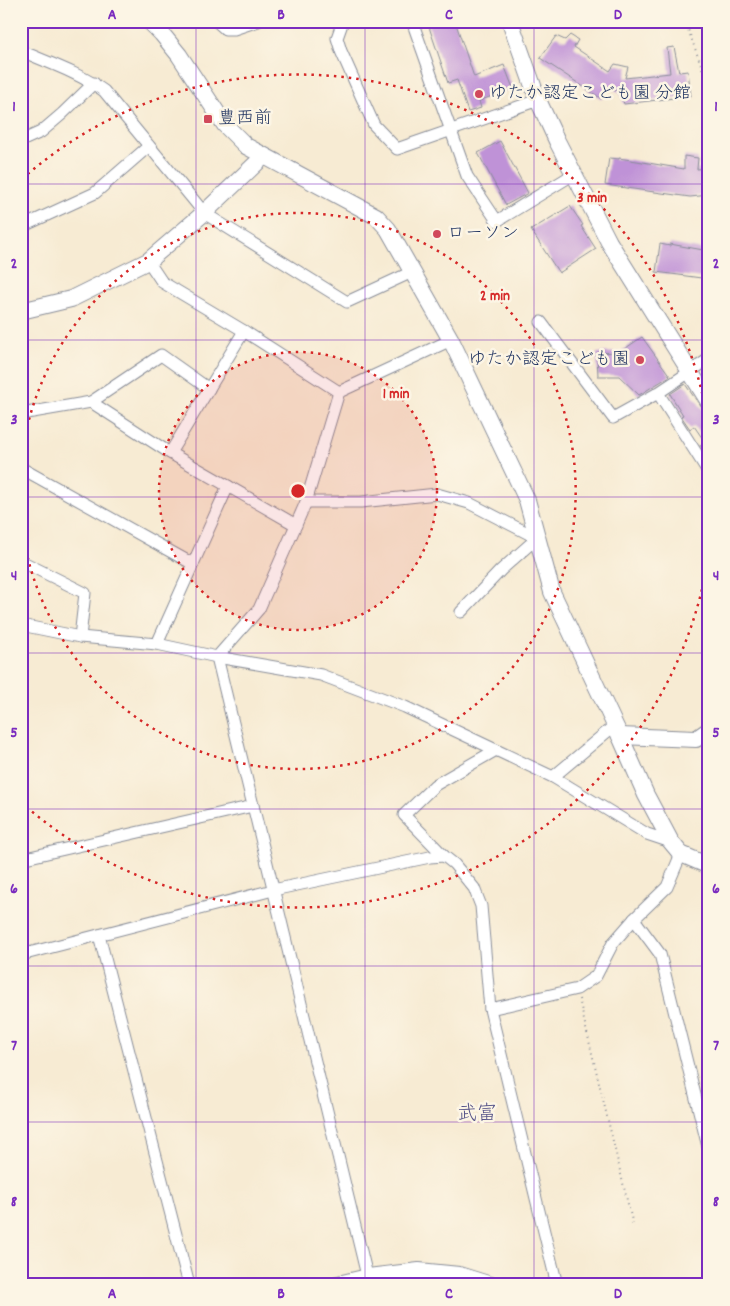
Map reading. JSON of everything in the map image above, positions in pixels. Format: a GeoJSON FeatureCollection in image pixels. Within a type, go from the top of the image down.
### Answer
{"type":"FeatureCollection","features":[{"type":"Feature","properties":{"kind":"street"},"geometry":{"type":"LineString","coordinates":[[149,21],[179,55],[225,125],[246,146],[376,216],[388,229],[450,340],[527,500],[552,592],[618,730],[646,795],[676,848],[667,887],[634,919],[613,943],[596,976],[577,989],[490,1009]]}},
{"type":"Feature","properties":{"kind":"street"},"geometry":{"type":"LineString","coordinates":[[216,21],[225,29],[234,29],[258,21]]}},
{"type":"Feature","properties":{"kind":"street"},"geometry":{"type":"LineString","coordinates":[[343,21],[337,38],[341,51],[374,125],[397,149],[538,100]]}},
{"type":"Feature","properties":{"kind":"street"},"geometry":{"type":"LineString","coordinates":[[412,21],[467,176],[497,221],[574,174]]}},
{"type":"Feature","properties":{"kind":"street"},"geometry":{"type":"LineString","coordinates":[[510,21],[538,100],[609,242],[709,402]]}},
{"type":"Feature","properties":{"kind":"street"},"geometry":{"type":"LineString","coordinates":[[21,55],[26,53],[94,83],[104,91],[204,213],[347,302],[412,272]]}},
{"type":"Feature","properties":{"kind":"street"},"geometry":{"type":"LineString","coordinates":[[21,141],[41,132],[94,83]]}},
{"type":"Feature","properties":{"kind":"street"},"geometry":{"type":"LineString","coordinates":[[21,227],[95,193],[149,146]]}},
{"type":"Feature","properties":{"kind":"street"},"geometry":{"type":"LineString","coordinates":[[21,311],[71,299],[148,261],[204,213],[264,156]]}},
{"type":"Feature","properties":{"kind":"street"},"geometry":{"type":"LineString","coordinates":[[148,261],[162,282],[244,331],[339,392]]}},
{"type":"Feature","properties":{"kind":"street"},"geometry":{"type":"LineString","coordinates":[[541,322],[613,418],[658,393],[709,358]]}},
{"type":"Feature","properties":{"kind":"street"},"geometry":{"type":"LineString","coordinates":[[170,453],[244,331]]}},
{"type":"Feature","properties":{"kind":"street"},"geometry":{"type":"LineString","coordinates":[[218,657],[259,609],[306,502],[339,392],[450,340]]}},
{"type":"Feature","properties":{"kind":"street"},"geometry":{"type":"LineString","coordinates":[[21,414],[91,402],[161,355],[209,389]]}},
{"type":"Feature","properties":{"kind":"street"},"geometry":{"type":"LineString","coordinates":[[658,393],[709,473]]}},
{"type":"Feature","properties":{"kind":"street"},"geometry":{"type":"LineString","coordinates":[[91,402],[170,453],[296,525]]}},
{"type":"Feature","properties":{"kind":"street"},"geometry":{"type":"LineString","coordinates":[[21,468],[193,564]]}},
{"type":"Feature","properties":{"kind":"street"},"geometry":{"type":"LineString","coordinates":[[157,644],[228,486]]}},
{"type":"Feature","properties":{"kind":"street"},"geometry":{"type":"LineString","coordinates":[[306,502],[361,502],[437,494],[469,503],[537,538]]}},
{"type":"Feature","properties":{"kind":"street"},"geometry":{"type":"LineString","coordinates":[[461,612],[501,570],[537,538]]}},
{"type":"Feature","properties":{"kind":"street"},"geometry":{"type":"LineString","coordinates":[[21,561],[85,593],[80,637]]}},
{"type":"Feature","properties":{"kind":"street"},"geometry":{"type":"LineString","coordinates":[[21,625],[80,637],[157,644],[320,675],[405,706],[553,777],[647,834],[709,866]]}},
{"type":"Feature","properties":{"kind":"street"},"geometry":{"type":"LineString","coordinates":[[218,657],[369,1281]]}},
{"type":"Feature","properties":{"kind":"street"},"geometry":{"type":"LineString","coordinates":[[553,777],[618,730],[696,739],[709,730]]}},
{"type":"Feature","properties":{"kind":"street"},"geometry":{"type":"LineString","coordinates":[[496,750],[435,785],[404,815],[454,864],[474,888],[481,906],[490,1009],[557,1285]]}},
{"type":"Feature","properties":{"kind":"street"},"geometry":{"type":"LineString","coordinates":[[21,859],[254,806]]}},
{"type":"Feature","properties":{"kind":"street"},"geometry":{"type":"LineString","coordinates":[[21,955],[273,890],[430,857],[444,856]]}},
{"type":"Feature","properties":{"kind":"street"},"geometry":{"type":"LineString","coordinates":[[634,919],[660,954],[709,1152]]}},
{"type":"Feature","properties":{"kind":"street"},"geometry":{"type":"LineString","coordinates":[[99,935],[189,1285]]}},
{"type":"Feature","properties":{"kind":"street"},"geometry":{"type":"LineString","coordinates":[[334,1285],[369,1281],[419,1271],[459,1275],[491,1285]]}},
{"type":"Feature","properties":{"kind":"path"},"geometry":{"type":"LineString","coordinates":[[685,21],[709,87]]}},
{"type":"Feature","properties":{"kind":"path"},"geometry":{"type":"LineString","coordinates":[[577,989],[632,1225]]}},
{"type":"Feature","properties":{"kind":"building"},"geometry":{"type":"Polygon","coordinates":[[[427,21],[455,21],[474,77],[504,65],[513,88],[479,101],[481,108],[468,112],[457,80],[448,83],[427,21]]]}},
{"type":"Feature","properties":{"kind":"building"},"geometry":{"type":"Polygon","coordinates":[[[570,35],[578,40],[574,47],[610,71],[615,64],[628,67],[625,78],[670,73],[667,48],[674,47],[679,72],[688,71],[691,96],[624,104],[620,92],[606,87],[602,99],[540,58],[556,36],[565,40],[570,35]]]}},
{"type":"Feature","properties":{"kind":"building"},"geometry":{"type":"Polygon","coordinates":[[[500,141],[528,193],[506,205],[478,153],[500,141]]]}},
{"type":"Feature","properties":{"kind":"building"},"geometry":{"type":"Polygon","coordinates":[[[684,156],[698,158],[697,169],[709,168],[709,195],[690,197],[605,185],[609,158],[684,169],[684,156]]]}},
{"type":"Feature","properties":{"kind":"building"},"geometry":{"type":"Polygon","coordinates":[[[570,206],[596,249],[559,273],[531,230],[570,206]]]}},
{"type":"Feature","properties":{"kind":"building"},"geometry":{"type":"Polygon","coordinates":[[[660,244],[709,251],[709,279],[656,272],[660,244]]]}},
{"type":"Feature","properties":{"kind":"building"},"geometry":{"type":"Polygon","coordinates":[[[642,337],[670,376],[639,395],[619,376],[598,376],[597,353],[620,352],[642,337]]]}},
{"type":"Feature","properties":{"kind":"building"},"geometry":{"type":"Polygon","coordinates":[[[685,384],[701,407],[709,414],[709,459],[700,445],[705,442],[694,426],[690,429],[670,394],[685,384]]]}},
{"type":"Feature","properties":{"kind":"place","name":"ゆたか認定こども園 分館"},"geometry":{"type":"Point","coordinates":[479,94]}},
{"type":"Feature","properties":{"kind":"place","name":"豊西前"},"geometry":{"type":"Point","coordinates":[208,119]}},
{"type":"Feature","properties":{"kind":"place","name":"ローソン"},"geometry":{"type":"Point","coordinates":[437,234]}},
{"type":"Feature","properties":{"kind":"place","name":"ゆたか認定こども園"},"geometry":{"type":"Point","coordinates":[640,360]}},
{"type":"Feature","properties":{"kind":"district","name":"武富"},"geometry":{"type":"Point","coordinates":[477,1115]}}]}
